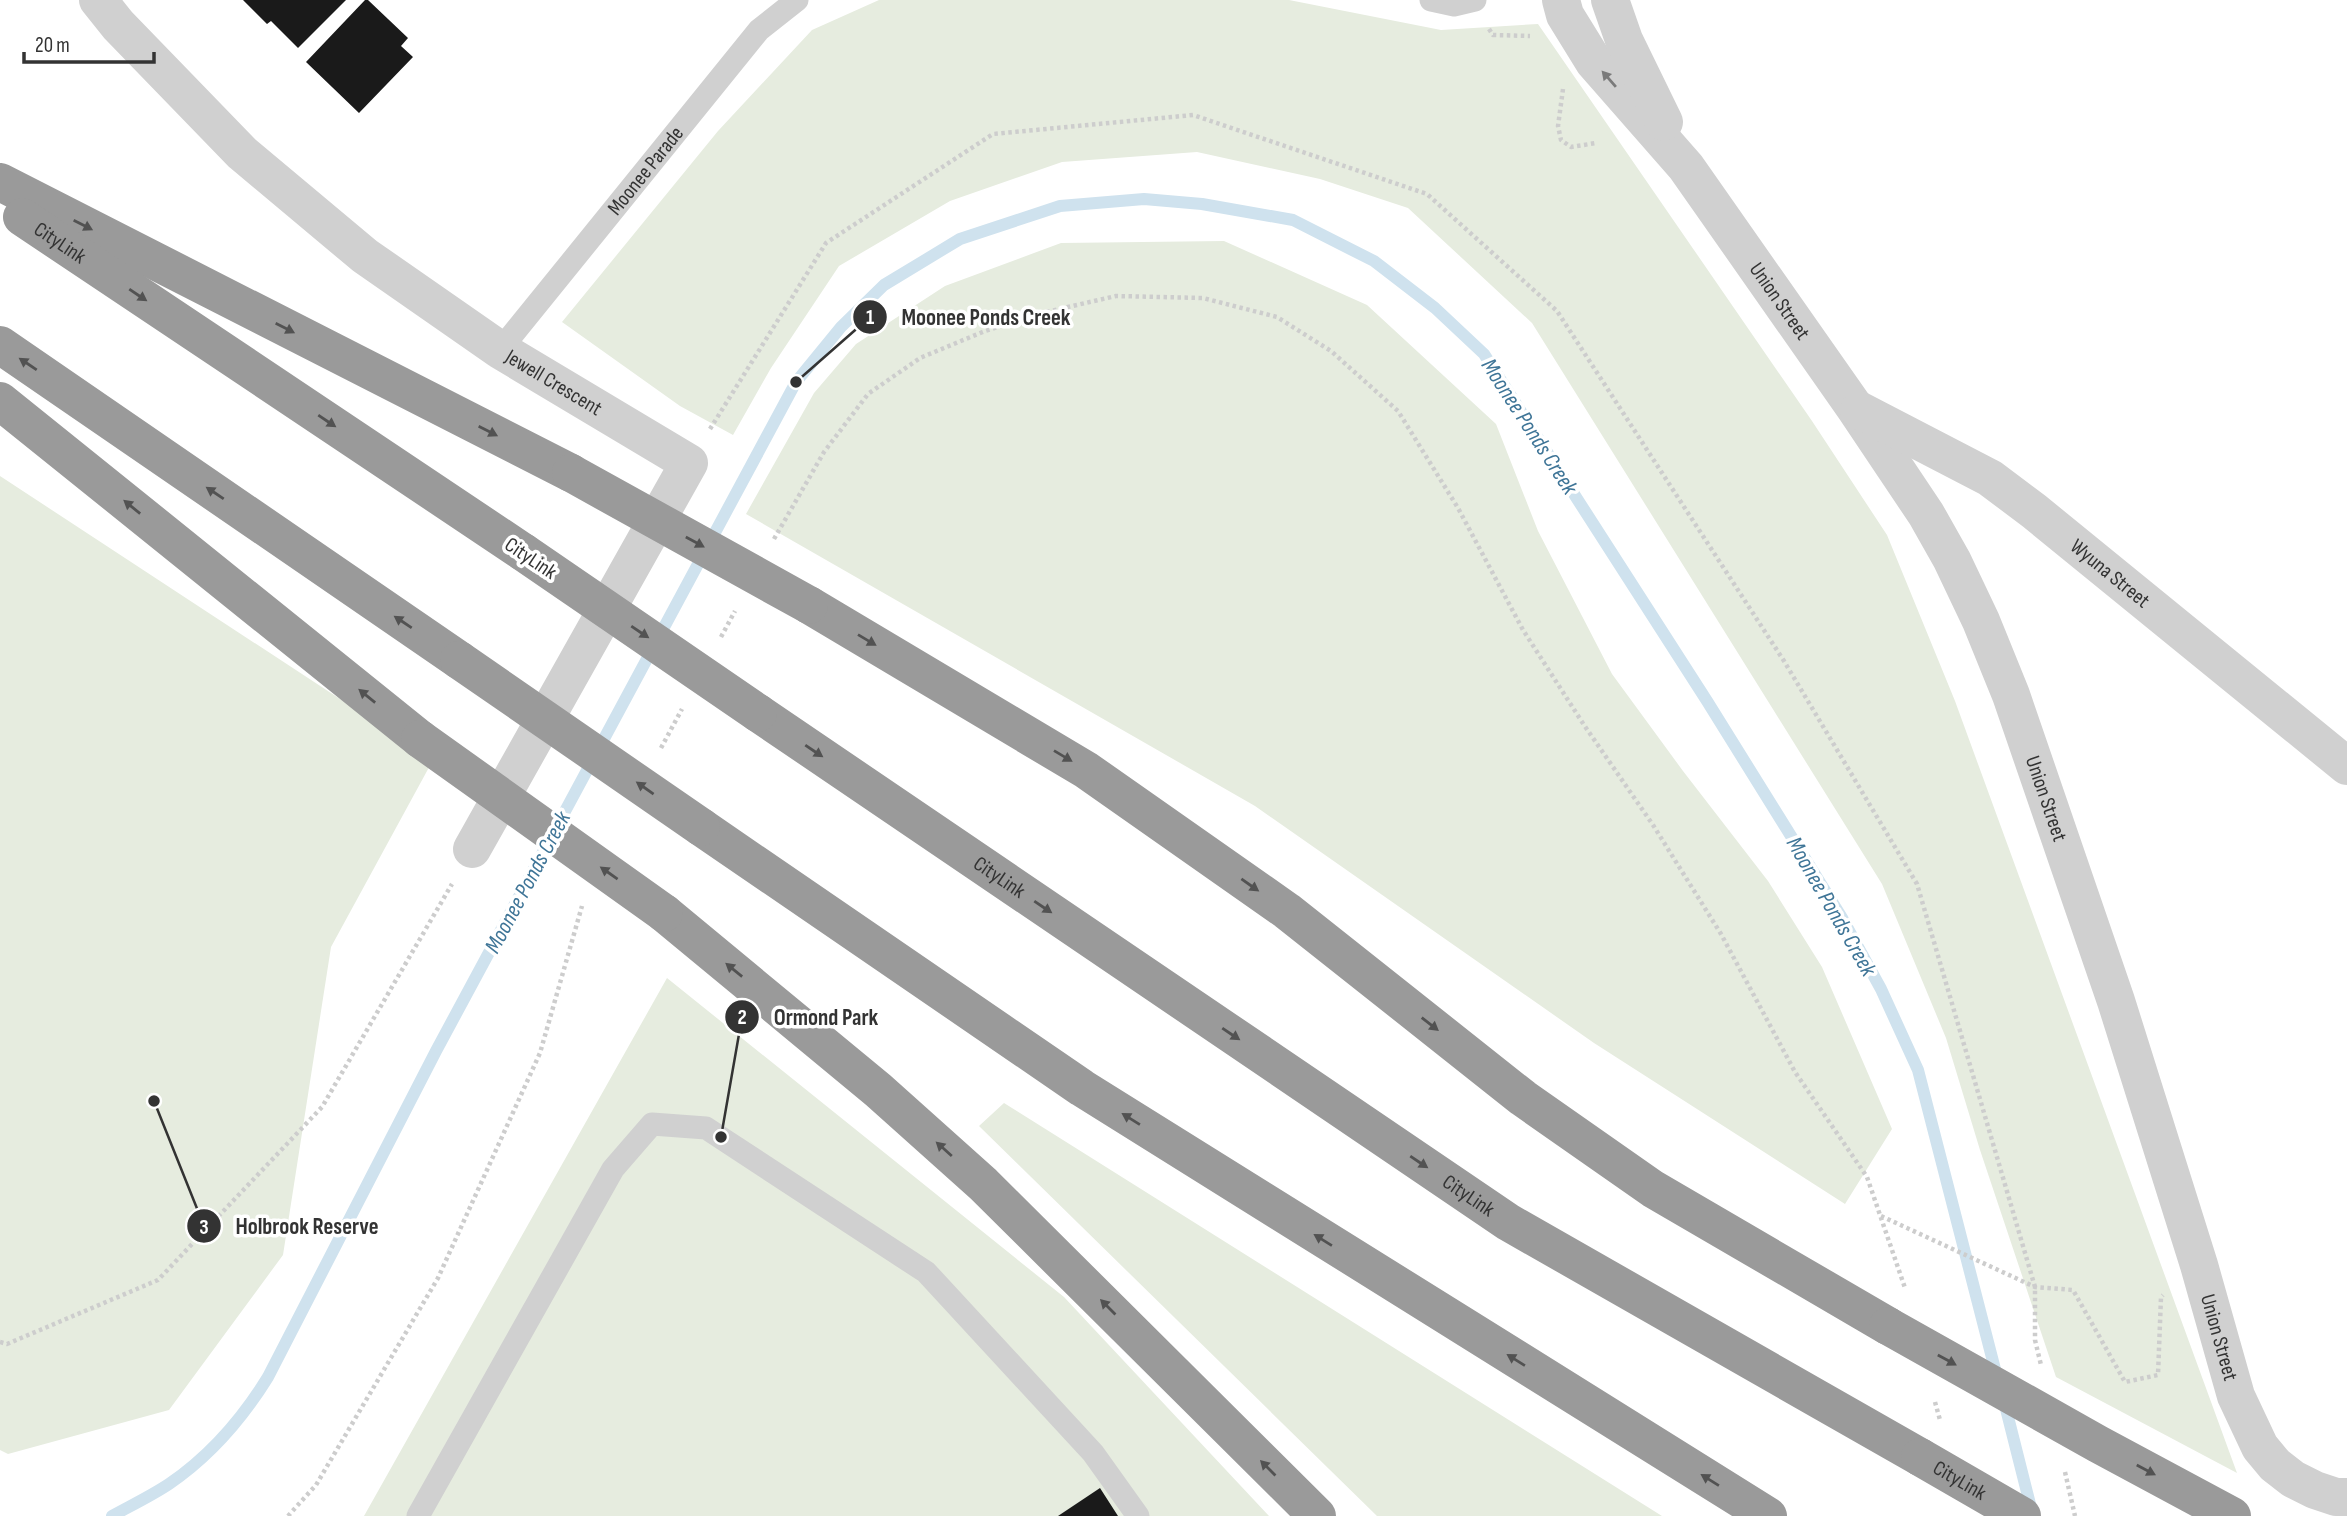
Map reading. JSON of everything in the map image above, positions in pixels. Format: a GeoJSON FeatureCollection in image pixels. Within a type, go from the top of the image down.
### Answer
{"type":"FeatureCollection","features":[{"type":"Feature","properties":{"kind":"highway"},"geometry":{"type":"LineString","coordinates":[[0,183],[571,473],[808,605],[1086,770],[1287,911],[1523,1098],[1653,1189],[1888,1326],[2232,1516]]}},
{"type":"Feature","properties":{"kind":"highway","name":"CityLink"},"geometry":{"type":"LineString","coordinates":[[0,202],[523,552],[1507,1222],[2022,1516]]}},
{"type":"Feature","properties":{"kind":"highway"},"geometry":{"type":"LineString","coordinates":[[0,345],[1082,1088],[1768,1516]]}},
{"type":"Feature","properties":{"kind":"highway"},"geometry":{"type":"LineString","coordinates":[[0,401],[420,738],[664,913],[878,1090],[983,1184],[1317,1516]]}},
{"type":"Feature","properties":{"kind":"street","name":"Jewell Crescent"},"geometry":{"type":"LineString","coordinates":[[98,0],[118,25],[242,153],[365,256],[500,350],[689,463]]}},
{"type":"Feature","properties":{"kind":"street","name":"Union Street"},"geometry":{"type":"LineString","coordinates":[[1561,0],[1565,15],[1594,62],[1686,167],[1856,408],[1926,514],[1951,560],[1981,621],[2011,695],[2116,1001],[2199,1265],[2236,1396],[2260,1447],[2275,1465],[2292,1479],[2315,1490],[2336,1497],[2347,1497]]}},
{"type":"Feature","properties":{"kind":"street","name":"Union Street"},"geometry":{"type":"LineString","coordinates":[[1610,0],[1624,40],[1686,167]]}},
{"type":"Feature","properties":{"kind":"street","name":"Wyuna Street"},"geometry":{"type":"LineString","coordinates":[[1856,408],[1990,478],[2347,766]]}},
{"type":"Feature","properties":{"kind":"street"},"geometry":{"type":"LineString","coordinates":[[472,849],[689,463]]}},
{"type":"Feature","properties":{"kind":"lane","name":"Moonee Parade"},"geometry":{"type":"LineString","coordinates":[[500,350],[759,30],[797,0]]}},
{"type":"Feature","properties":{"kind":"lane"},"geometry":{"type":"LineString","coordinates":[[1431,0],[1454,5],[1472,1]]}},
{"type":"Feature","properties":{"kind":"lane"},"geometry":{"type":"LineString","coordinates":[[418,1516],[613,1169],[653,1124],[706,1128],[926,1272],[1093,1453],[1138,1516]]}},
{"type":"Feature","properties":{"kind":"path"},"geometry":{"type":"LineString","coordinates":[[1472,1],[1493,35],[1528,35],[1537,40]]}},
{"type":"Feature","properties":{"kind":"path"},"geometry":{"type":"LineString","coordinates":[[1564,86],[1558,127],[1561,139],[1571,147],[1596,143]]}},
{"type":"Feature","properties":{"kind":"path"},"geometry":{"type":"LineString","coordinates":[[689,463],[826,243],[993,134],[1193,114],[1427,194],[1557,311],[1784,661],[1917,884],[2035,1287]]}},
{"type":"Feature","properties":{"kind":"path"},"geometry":{"type":"LineString","coordinates":[[0,1342],[6,1344],[158,1280],[322,1107],[472,849]]}},
{"type":"Feature","properties":{"kind":"path"},"geometry":{"type":"LineString","coordinates":[[1881,1215],[2035,1287],[2073,1290],[2126,1382],[2158,1375],[2161,1297],[2199,1265]]}},
{"type":"Feature","properties":{"kind":"shaded area"},"geometry":{"type":"Polygon","coordinates":[[[879,0],[1289,0],[1441,30],[1538,24],[1812,421],[1887,535],[1955,701],[2237,1473],[2056,1377],[1980,1150],[1946,1038],[1882,884],[1532,323],[1408,208],[1320,179],[1197,152],[1062,162],[950,201],[839,266],[771,368],[733,435],[680,406],[562,322],[718,131],[812,30],[879,0]]]}},
{"type":"Feature","properties":{"kind":"shaded area"},"geometry":{"type":"Polygon","coordinates":[[[1224,241],[1367,305],[1496,424],[1538,531],[1612,674],[1768,881],[1822,967],[1892,1129],[1845,1204],[1594,1043],[1255,806],[746,514],[814,393],[856,344],[945,286],[1061,243],[1224,241]]]}},
{"type":"Feature","properties":{"kind":"shaded area"},"geometry":{"type":"Polygon","coordinates":[[[0,476],[433,760],[331,947],[283,1255],[169,1410],[8,1454],[0,1450],[0,476]]]}},
{"type":"Feature","properties":{"kind":"shaded area"},"geometry":{"type":"Polygon","coordinates":[[[667,978],[1064,1297],[1269,1516],[364,1516],[667,978]]]}},
{"type":"Feature","properties":{"kind":"shaded area"},"geometry":{"type":"Polygon","coordinates":[[[1004,1103],[1662,1516],[1377,1516],[979,1126],[1004,1103]]]}},
{"type":"Feature","properties":{"kind":"building"},"geometry":{"type":"Polygon","coordinates":[[[243,0],[346,0],[298,48],[271,21],[267,24],[243,0]]]}},
{"type":"Feature","properties":{"kind":"building"},"geometry":{"type":"Polygon","coordinates":[[[365,0],[408,38],[401,46],[413,57],[359,113],[306,62],[365,0]]]}},
{"type":"Feature","properties":{"kind":"building"},"geometry":{"type":"Polygon","coordinates":[[[1100,1488],[1118,1516],[1058,1516],[1100,1488]]]}},
{"type":"Feature","properties":{"kind":"waterway","name":"Moonee Ponds Creek"},"geometry":{"type":"LineString","coordinates":[[112,1516],[162,1488],[198,1461],[236,1422],[268,1377],[436,1051],[796,382],[841,327],[884,285],[960,239],[1060,206],[1144,199],[1202,204],[1293,220],[1374,261],[1435,308],[1484,354],[1707,701],[1842,918],[1881,989],[1918,1070],[1997,1377]]}},
{"type":"Feature","properties":{"kind":"waterway","name":"Moonee Ponds Creek"},"geometry":{"type":"LineString","coordinates":[[2004,1401],[2032,1512]]}},
{"type":"Feature","properties":{"kind":"place","name":"Moonee Ponds Creek"},"geometry":{"type":"Point","coordinates":[796,382]}},
{"type":"Feature","properties":{"kind":"place","name":"Holbrook Reserve"},"geometry":{"type":"Point","coordinates":[154,1101]}},
{"type":"Feature","properties":{"kind":"place","name":"Ormond Park"},"geometry":{"type":"Point","coordinates":[721,1137]}}]}
